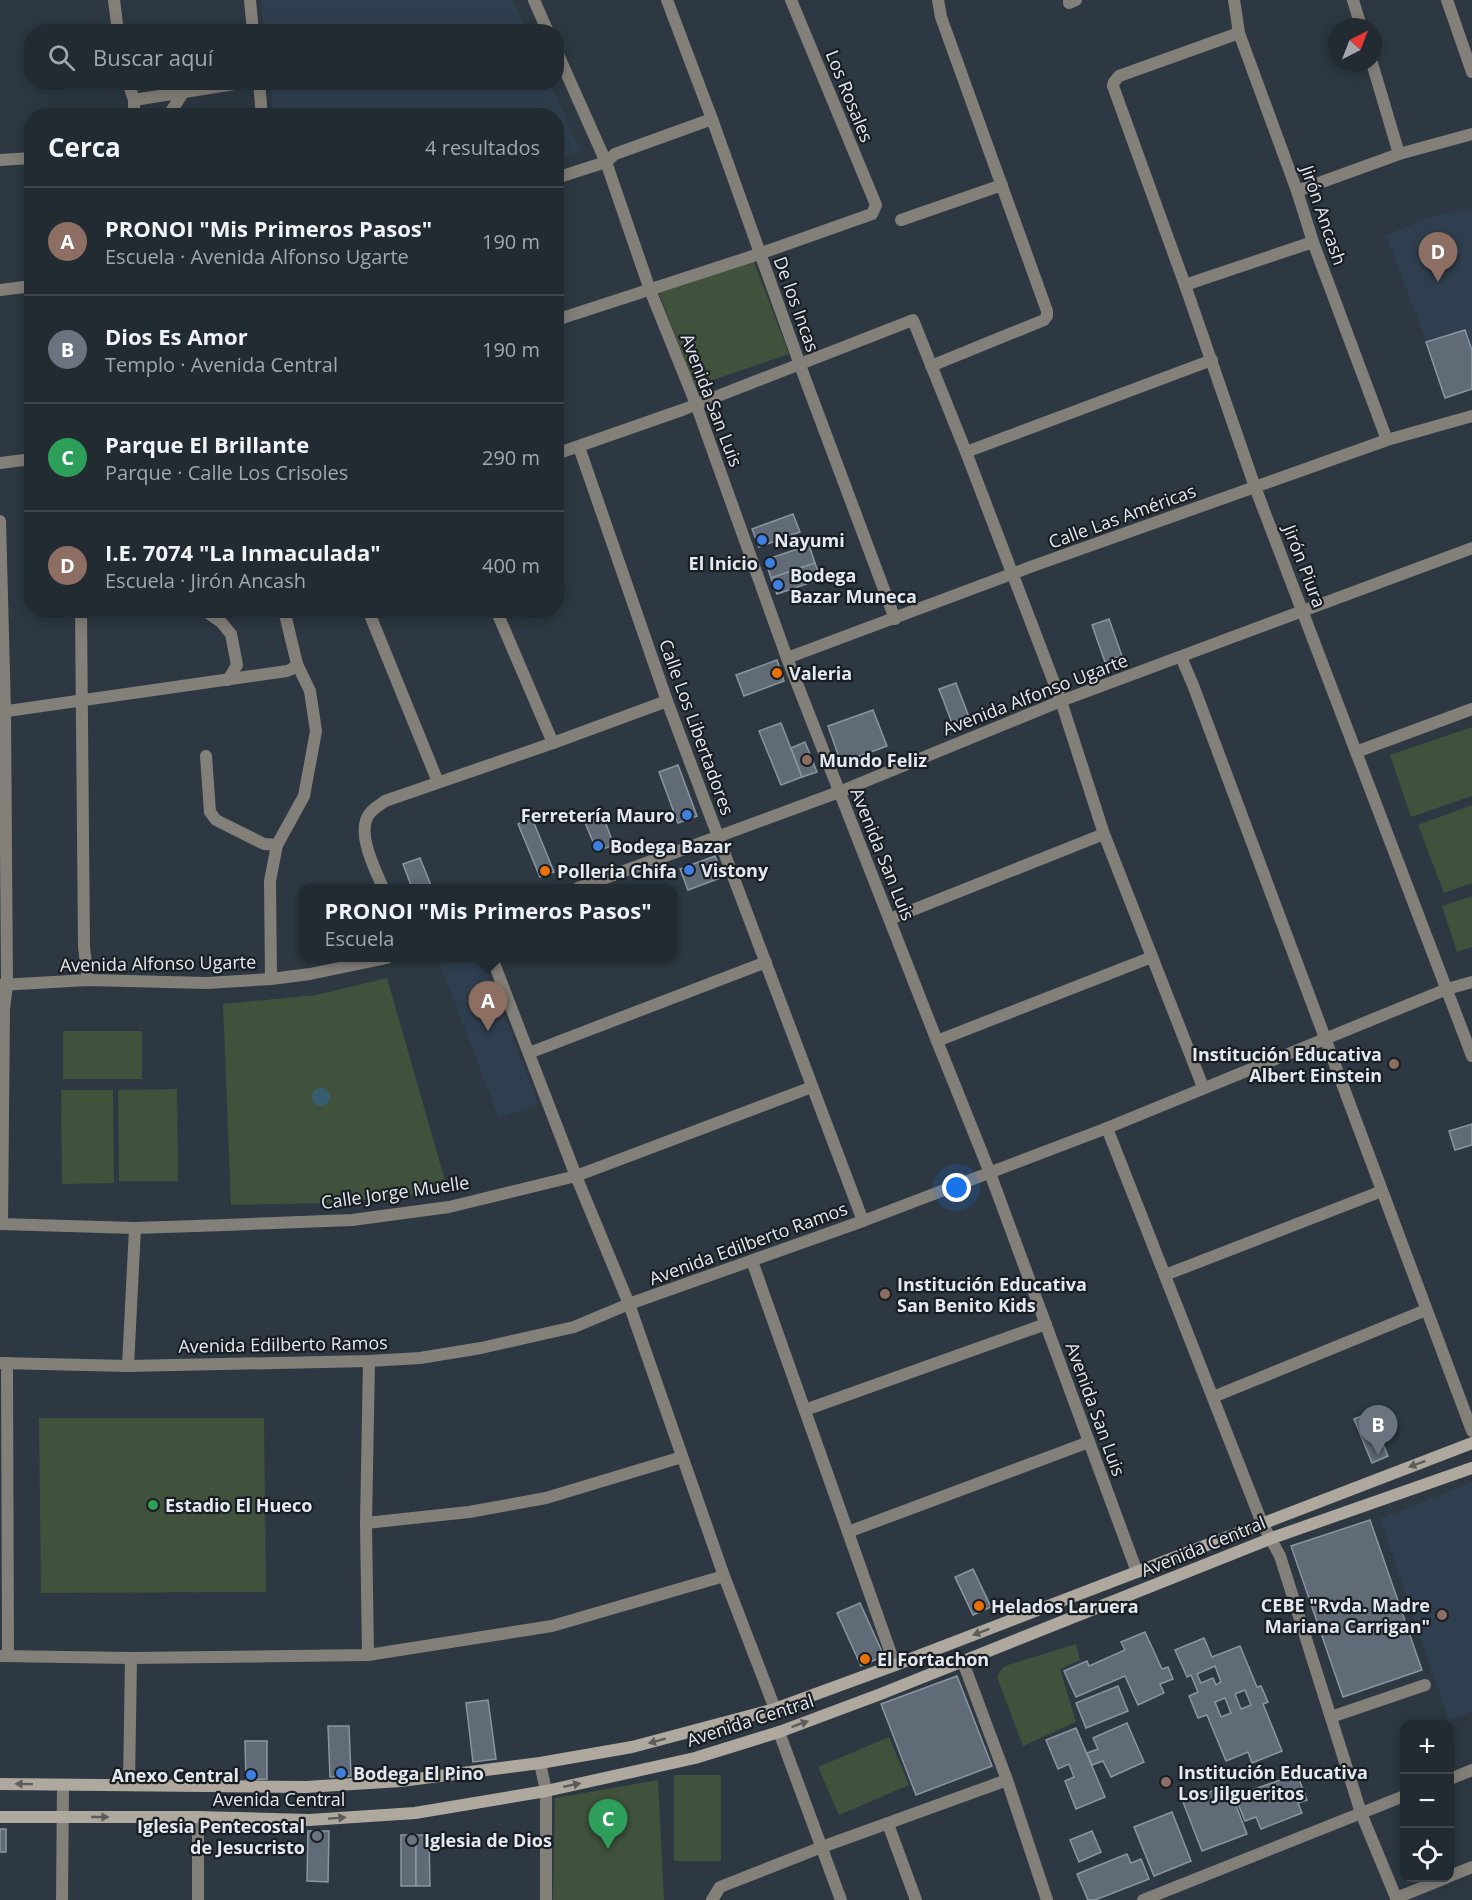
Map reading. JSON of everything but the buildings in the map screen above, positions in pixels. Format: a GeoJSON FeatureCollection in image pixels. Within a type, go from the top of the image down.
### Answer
{"type":"FeatureCollection","features":[{"type":"Feature","properties":{"kind":"main road","name":"Avenida Central"},"geometry":{"type":"LineString","coordinates":[[0,1784],[318,1786],[401,1781],[633,1748],[775,1709],[1472,1443]]}},
{"type":"Feature","properties":{"kind":"main road","name":"Avenida Central"},"geometry":{"type":"LineString","coordinates":[[0,1817],[198,1817],[309,1821],[415,1813],[546,1791],[696,1758],[779,1732],[963,1662],[1272,1538],[1472,1468]]}},
{"type":"Feature","properties":{"kind":"street"},"geometry":{"type":"LineString","coordinates":[[114,0],[117,24]]}},
{"type":"Feature","properties":{"kind":"street"},"geometry":{"type":"LineString","coordinates":[[250,0],[252,24]]}},
{"type":"Feature","properties":{"kind":"street"},"geometry":{"type":"LineString","coordinates":[[534,0],[544,24]]}},
{"type":"Feature","properties":{"kind":"street","name":"De los Incas"},"geometry":{"type":"LineString","coordinates":[[667,0],[895,619]]}},
{"type":"Feature","properties":{"kind":"street","name":"Los Rosales"},"geometry":{"type":"LineString","coordinates":[[759,254],[872,214],[876,205],[791,0]]}},
{"type":"Feature","properties":{"kind":"street"},"geometry":{"type":"LineString","coordinates":[[931,366],[1044,320],[1047,316],[1047,310],[941,17],[938,0]]}},
{"type":"Feature","properties":{"kind":"street"},"geometry":{"type":"LineString","coordinates":[[1069,0],[1069,3],[1076,0]]}},
{"type":"Feature","properties":{"kind":"street","name":"Jirón Ancash"},"geometry":{"type":"LineString","coordinates":[[1234,0],[1239,33],[1297,191],[1313,242],[1387,440]]}},
{"type":"Feature","properties":{"kind":"street"},"geometry":{"type":"LineString","coordinates":[[1353,0],[1358,18]]}},
{"type":"Feature","properties":{"kind":"street"},"geometry":{"type":"LineString","coordinates":[[1447,0],[1472,72]]}},
{"type":"Feature","properties":{"kind":"street","name":"Jirón Piura"},"geometry":{"type":"LineString","coordinates":[[1239,33],[1119,76],[1113,86],[1212,360],[1255,487],[1472,1056]]}},
{"type":"Feature","properties":{"kind":"street","name":"Avenida San Luis"},"geometry":{"type":"LineString","coordinates":[[564,68],[606,162],[650,290],[696,404],[787,658],[990,1173],[1137,1572]]}},
{"type":"Feature","properties":{"kind":"street"},"geometry":{"type":"LineString","coordinates":[[1375,72],[1399,154]]}},
{"type":"Feature","properties":{"kind":"street"},"geometry":{"type":"LineString","coordinates":[[131,90],[134,108]]}},
{"type":"Feature","properties":{"kind":"street"},"geometry":{"type":"LineString","coordinates":[[134,100],[200,90]]}},
{"type":"Feature","properties":{"kind":"street"},"geometry":{"type":"LineString","coordinates":[[260,90],[261,108]]}},
{"type":"Feature","properties":{"kind":"street"},"geometry":{"type":"LineString","coordinates":[[173,108],[183,93]]}},
{"type":"Feature","properties":{"kind":"street"},"geometry":{"type":"LineString","coordinates":[[564,175],[606,162],[615,154],[712,119]]}},
{"type":"Feature","properties":{"kind":"street"},"geometry":{"type":"LineString","coordinates":[[1297,191],[1399,154],[1472,134]]}},
{"type":"Feature","properties":{"kind":"street"},"geometry":{"type":"LineString","coordinates":[[0,160],[24,158]]}},
{"type":"Feature","properties":{"kind":"street"},"geometry":{"type":"LineString","coordinates":[[901,220],[1002,185]]}},
{"type":"Feature","properties":{"kind":"street"},"geometry":{"type":"LineString","coordinates":[[1185,285],[1313,242]]}},
{"type":"Feature","properties":{"kind":"street"},"geometry":{"type":"LineString","coordinates":[[564,317],[759,254]]}},
{"type":"Feature","properties":{"kind":"street"},"geometry":{"type":"LineString","coordinates":[[0,290],[24,287]]}},
{"type":"Feature","properties":{"kind":"street"},"geometry":{"type":"LineString","coordinates":[[564,452],[696,404],[913,320],[1013,574],[1061,701],[1104,834],[1203,1087]]}},
{"type":"Feature","properties":{"kind":"street"},"geometry":{"type":"LineString","coordinates":[[966,452],[1212,360]]}},
{"type":"Feature","properties":{"kind":"street","name":"Calle Las Américas"},"geometry":{"type":"LineString","coordinates":[[787,658],[1387,440],[1472,416]]}},
{"type":"Feature","properties":{"kind":"street","name":"Calle Los Libertadores"},"geometry":{"type":"LineString","coordinates":[[579,447],[667,701],[863,1221]]}},
{"type":"Feature","properties":{"kind":"street"},"geometry":{"type":"LineString","coordinates":[[0,463],[24,460]]}},
{"type":"Feature","properties":{"kind":"street"},"geometry":{"type":"LineString","coordinates":[[0,521],[4,1009],[1,1224]]}},
{"type":"Feature","properties":{"kind":"street","name":"Avenida Alfonso Ugarte"},"geometry":{"type":"LineString","coordinates":[[589,884],[839,792],[1061,701],[1472,548]]}},
{"type":"Feature","properties":{"kind":"street"},"geometry":{"type":"LineString","coordinates":[[81,618],[84,947],[88,980]]}},
{"type":"Feature","properties":{"kind":"street"},"geometry":{"type":"LineString","coordinates":[[215,618],[231,634],[237,665],[228,680]]}},
{"type":"Feature","properties":{"kind":"street"},"geometry":{"type":"LineString","coordinates":[[271,979],[270,881],[277,845],[304,795],[316,731],[310,691],[297,664],[286,618]]}},
{"type":"Feature","properties":{"kind":"street"},"geometry":{"type":"LineString","coordinates":[[371,618],[438,782]]}},
{"type":"Feature","properties":{"kind":"street"},"geometry":{"type":"LineString","coordinates":[[499,618],[553,743]]}},
{"type":"Feature","properties":{"kind":"street"},"geometry":{"type":"LineString","coordinates":[[1181,657],[1472,1431]]}},
{"type":"Feature","properties":{"kind":"street"},"geometry":{"type":"LineString","coordinates":[[3,712],[287,671],[297,664]]}},
{"type":"Feature","properties":{"kind":"street"},"geometry":{"type":"LineString","coordinates":[[382,884],[365,839],[366,819],[371,811],[385,801],[667,701]]}},
{"type":"Feature","properties":{"kind":"street"},"geometry":{"type":"LineString","coordinates":[[1356,752],[1472,709]]}},
{"type":"Feature","properties":{"kind":"street"},"geometry":{"type":"LineString","coordinates":[[206,756],[210,812],[216,820],[264,844],[277,845]]}},
{"type":"Feature","properties":{"kind":"street"},"geometry":{"type":"LineString","coordinates":[[890,920],[1104,834]]}},
{"type":"Feature","properties":{"kind":"street"},"geometry":{"type":"LineString","coordinates":[[937,1041],[1152,957]]}},
{"type":"Feature","properties":{"kind":"street","name":"Avenida Alfonso Ugarte"},"geometry":{"type":"LineString","coordinates":[[3,985],[88,980],[207,983],[271,979],[310,974],[364,962]]}},
{"type":"Feature","properties":{"kind":"street"},"geometry":{"type":"LineString","coordinates":[[494,962],[576,1176],[629,1304],[724,1576],[775,1709]]}},
{"type":"Feature","properties":{"kind":"street"},"geometry":{"type":"LineString","coordinates":[[529,1053],[765,962]]}},
{"type":"Feature","properties":{"kind":"street","name":"Avenida Edilberto Ramos"},"geometry":{"type":"LineString","coordinates":[[3,1363],[128,1366],[420,1358],[481,1348],[574,1326],[990,1173],[1107,1128],[1448,989],[1472,982]]}},
{"type":"Feature","properties":{"kind":"street","name":"Calle Jorge Muelle"},"geometry":{"type":"LineString","coordinates":[[1,1224],[135,1228],[352,1220],[449,1207],[576,1176],[812,1087]]}},
{"type":"Feature","properties":{"kind":"street"},"geometry":{"type":"LineString","coordinates":[[1107,1128],[1262,1523],[1280,1556],[1361,1813],[1396,1899],[1436,1882]]}},
{"type":"Feature","properties":{"kind":"street"},"geometry":{"type":"LineString","coordinates":[[1165,1275],[1382,1191]]}},
{"type":"Feature","properties":{"kind":"street"},"geometry":{"type":"LineString","coordinates":[[128,1366],[135,1228]]}},
{"type":"Feature","properties":{"kind":"street"},"geometry":{"type":"LineString","coordinates":[[752,1261],[895,1665]]}},
{"type":"Feature","properties":{"kind":"street"},"geometry":{"type":"LineString","coordinates":[[1213,1397],[1426,1310]]}},
{"type":"Feature","properties":{"kind":"street"},"geometry":{"type":"LineString","coordinates":[[805,1410],[1046,1324]]}},
{"type":"Feature","properties":{"kind":"street"},"geometry":{"type":"LineString","coordinates":[[368,1655],[366,1522],[369,1361]]}},
{"type":"Feature","properties":{"kind":"street"},"geometry":{"type":"LineString","coordinates":[[3,1363],[4,1656],[131,1658],[368,1655],[552,1626],[724,1576]]}},
{"type":"Feature","properties":{"kind":"street"},"geometry":{"type":"LineString","coordinates":[[848,1532],[1089,1442]]}},
{"type":"Feature","properties":{"kind":"street"},"geometry":{"type":"LineString","coordinates":[[366,1522],[469,1512],[546,1498],[682,1457]]}},
{"type":"Feature","properties":{"kind":"street"},"geometry":{"type":"LineString","coordinates":[[129,1785],[131,1658]]}},
{"type":"Feature","properties":{"kind":"street"},"geometry":{"type":"LineString","coordinates":[[963,1662],[1007,1780],[1047,1900]]}},
{"type":"Feature","properties":{"kind":"street"},"geometry":{"type":"LineString","coordinates":[[1332,1717],[1425,1685]]}},
{"type":"Feature","properties":{"kind":"street"},"geometry":{"type":"LineString","coordinates":[[779,1732],[841,1900]]}},
{"type":"Feature","properties":{"kind":"street"},"geometry":{"type":"LineString","coordinates":[[540,1763],[546,1791],[546,1900]]}},
{"type":"Feature","properties":{"kind":"street"},"geometry":{"type":"LineString","coordinates":[[1454,1777],[1472,1770]]}},
{"type":"Feature","properties":{"kind":"street"},"geometry":{"type":"LineString","coordinates":[[712,1900],[720,1887],[822,1847],[1007,1780]]}},
{"type":"Feature","properties":{"kind":"street"},"geometry":{"type":"LineString","coordinates":[[62,1900],[63,1785]]}},
{"type":"Feature","properties":{"kind":"street"},"geometry":{"type":"LineString","coordinates":[[1143,1900],[1400,1798]]}},
{"type":"Feature","properties":{"kind":"street"},"geometry":{"type":"LineString","coordinates":[[198,1817],[198,1900]]}},
{"type":"Feature","properties":{"kind":"street"},"geometry":{"type":"LineString","coordinates":[[888,1824],[916,1900]]}},
{"type":"Feature","properties":{"kind":"street"},"geometry":{"type":"LineString","coordinates":[[1454,1874],[1472,1867]]}},
{"type":"Feature","properties":{"kind":"shaded area"},"geometry":{"type":"Polygon","coordinates":[[[261,0],[513,0],[524,24],[263,24],[261,0]]]}},
{"type":"Feature","properties":{"kind":"shaded area"},"geometry":{"type":"Polygon","coordinates":[[[271,90],[553,90],[561,108],[272,108],[271,90]]]}},
{"type":"Feature","properties":{"kind":"shaded area"},"geometry":{"type":"Polygon","coordinates":[[[564,114],[581,152],[564,158],[564,114]]]}},
{"type":"Feature","properties":{"kind":"shaded area"},"geometry":{"type":"Polygon","coordinates":[[[1472,208],[1472,347],[1466,329],[1426,341],[1386,235],[1435,216],[1472,208]]]}},
{"type":"Feature","properties":{"kind":"shaded area"},"geometry":{"type":"Polygon","coordinates":[[[439,962],[484,962],[538,1104],[499,1118],[439,962]]]}},
{"type":"Feature","properties":{"kind":"shaded area"},"geometry":{"type":"Polygon","coordinates":[[[317,1088],[325,1088],[330,1093],[328,1104],[317,1106],[312,1101],[312,1093],[317,1088]]]}},
{"type":"Feature","properties":{"kind":"shaded area","name":"CEBE \"Rvda. Madre Mariana Carrigan\""},"geometry":{"type":"Polygon","coordinates":[[[1472,1482],[1472,1711],[1451,1720],[1449,1720],[1380,1519],[1472,1482]]]}},
{"type":"Feature","properties":{"kind":"green space"},"geometry":{"type":"Polygon","coordinates":[[[751,254],[789,354],[695,386],[658,291],[751,254]]]}},
{"type":"Feature","properties":{"kind":"green space"},"geometry":{"type":"Polygon","coordinates":[[[1472,727],[1472,796],[1411,817],[1390,755],[1472,727]]]}},
{"type":"Feature","properties":{"kind":"green space"},"geometry":{"type":"Polygon","coordinates":[[[1472,805],[1472,883],[1444,893],[1418,825],[1472,805]]]}},
{"type":"Feature","properties":{"kind":"green space"},"geometry":{"type":"Polygon","coordinates":[[[1472,896],[1472,947],[1457,952],[1442,906],[1472,896]]]}},
{"type":"Feature","properties":{"kind":"green space"},"geometry":{"type":"Polygon","coordinates":[[[387,978],[448,1191],[332,1203],[231,1205],[223,1004],[316,995],[387,978]]]}},
{"type":"Feature","properties":{"kind":"green space"},"geometry":{"type":"Polygon","coordinates":[[[63,1031],[142,1031],[142,1079],[63,1079],[63,1031]]]}},
{"type":"Feature","properties":{"kind":"green space"},"geometry":{"type":"Polygon","coordinates":[[[177,1089],[178,1181],[119,1181],[118,1090],[177,1089]]]}},
{"type":"Feature","properties":{"kind":"green space"},"geometry":{"type":"Polygon","coordinates":[[[61,1090],[113,1090],[114,1183],[62,1184],[61,1090]]]}},
{"type":"Feature","properties":{"kind":"green space","name":"Estadio El Hueco"},"geometry":{"type":"Polygon","coordinates":[[[39,1418],[264,1418],[266,1592],[41,1593],[39,1418]]]}},
{"type":"Feature","properties":{"kind":"green space"},"geometry":{"type":"Polygon","coordinates":[[[1076,1644],[1080,1660],[1060,1669],[1076,1722],[1023,1746],[997,1677],[1000,1671],[1005,1666],[1076,1644]]]}},
{"type":"Feature","properties":{"kind":"green space"},"geometry":{"type":"Polygon","coordinates":[[[889,1737],[909,1785],[839,1815],[818,1767],[889,1737]]]}},
{"type":"Feature","properties":{"kind":"green space"},"geometry":{"type":"Polygon","coordinates":[[[674,1775],[721,1775],[721,1861],[674,1861],[674,1775]]]}},
{"type":"Feature","properties":{"kind":"green space"},"geometry":{"type":"Polygon","coordinates":[[[658,1780],[664,1900],[553,1900],[555,1798],[658,1780]]]}},
{"type":"Feature","properties":{"kind":"place","name":"I.E. 7074 \"La Inmaculada\""},"geometry":{"type":"Point","coordinates":[1438,282]}},
{"type":"Feature","properties":{"kind":"place","name":"Nayumi"},"geometry":{"type":"Point","coordinates":[762,540]}},
{"type":"Feature","properties":{"kind":"place","name":"El Inicio"},"geometry":{"type":"Point","coordinates":[770,563]}},
{"type":"Feature","properties":{"kind":"place","name":"Bodega Bazar Muneca"},"geometry":{"type":"Point","coordinates":[778,585]}},
{"type":"Feature","properties":{"kind":"place","name":"Valeria"},"geometry":{"type":"Point","coordinates":[777,673]}},
{"type":"Feature","properties":{"kind":"place","name":"Mundo Feliz"},"geometry":{"type":"Point","coordinates":[807,760]}},
{"type":"Feature","properties":{"kind":"place","name":"Ferretería Mauro"},"geometry":{"type":"Point","coordinates":[687,815]}},
{"type":"Feature","properties":{"kind":"place","name":"Bodega Bazar"},"geometry":{"type":"Point","coordinates":[598,846]}},
{"type":"Feature","properties":{"kind":"place","name":"Vistony"},"geometry":{"type":"Point","coordinates":[689,870]}},
{"type":"Feature","properties":{"kind":"place","name":"Polleria Chifa"},"geometry":{"type":"Point","coordinates":[545,871]}},
{"type":"Feature","properties":{"kind":"place","name":"PRONOI \"Mis Primeros Pasos\""},"geometry":{"type":"Point","coordinates":[488,1031]}},
{"type":"Feature","properties":{"kind":"place","name":"Institución Educativa Albert Einstein"},"geometry":{"type":"Point","coordinates":[1394,1064]}},
{"type":"Feature","properties":{"kind":"place","name":"Institución Educativa San Benito Kids"},"geometry":{"type":"Point","coordinates":[885,1294]}},
{"type":"Feature","properties":{"kind":"place","name":"Dios Es Amor"},"geometry":{"type":"Point","coordinates":[1378,1455]}},
{"type":"Feature","properties":{"kind":"place","name":"Estadio El Hueco"},"geometry":{"type":"Point","coordinates":[153,1505]}},
{"type":"Feature","properties":{"kind":"place","name":"Helados Laruera"},"geometry":{"type":"Point","coordinates":[979,1606]}},
{"type":"Feature","properties":{"kind":"place","name":"CEBE \"Rvda. Madre Mariana Carrigan\""},"geometry":{"type":"Point","coordinates":[1442,1615]}},
{"type":"Feature","properties":{"kind":"place","name":"El Fortachon"},"geometry":{"type":"Point","coordinates":[865,1659]}},
{"type":"Feature","properties":{"kind":"place","name":"Bodega El Pino"},"geometry":{"type":"Point","coordinates":[341,1773]}},
{"type":"Feature","properties":{"kind":"place","name":"Anexo Central"},"geometry":{"type":"Point","coordinates":[251,1775]}},
{"type":"Feature","properties":{"kind":"place","name":"Institución Educativa Los Jilgueritos"},"geometry":{"type":"Point","coordinates":[1166,1782]}},
{"type":"Feature","properties":{"kind":"place","name":"Iglesia Pentecostal de Jesucristo"},"geometry":{"type":"Point","coordinates":[317,1836]}},
{"type":"Feature","properties":{"kind":"place","name":"Iglesia de Dios"},"geometry":{"type":"Point","coordinates":[412,1840]}},
{"type":"Feature","properties":{"kind":"place","name":"Parque El Brillante"},"geometry":{"type":"Point","coordinates":[608,1849]}}]}
